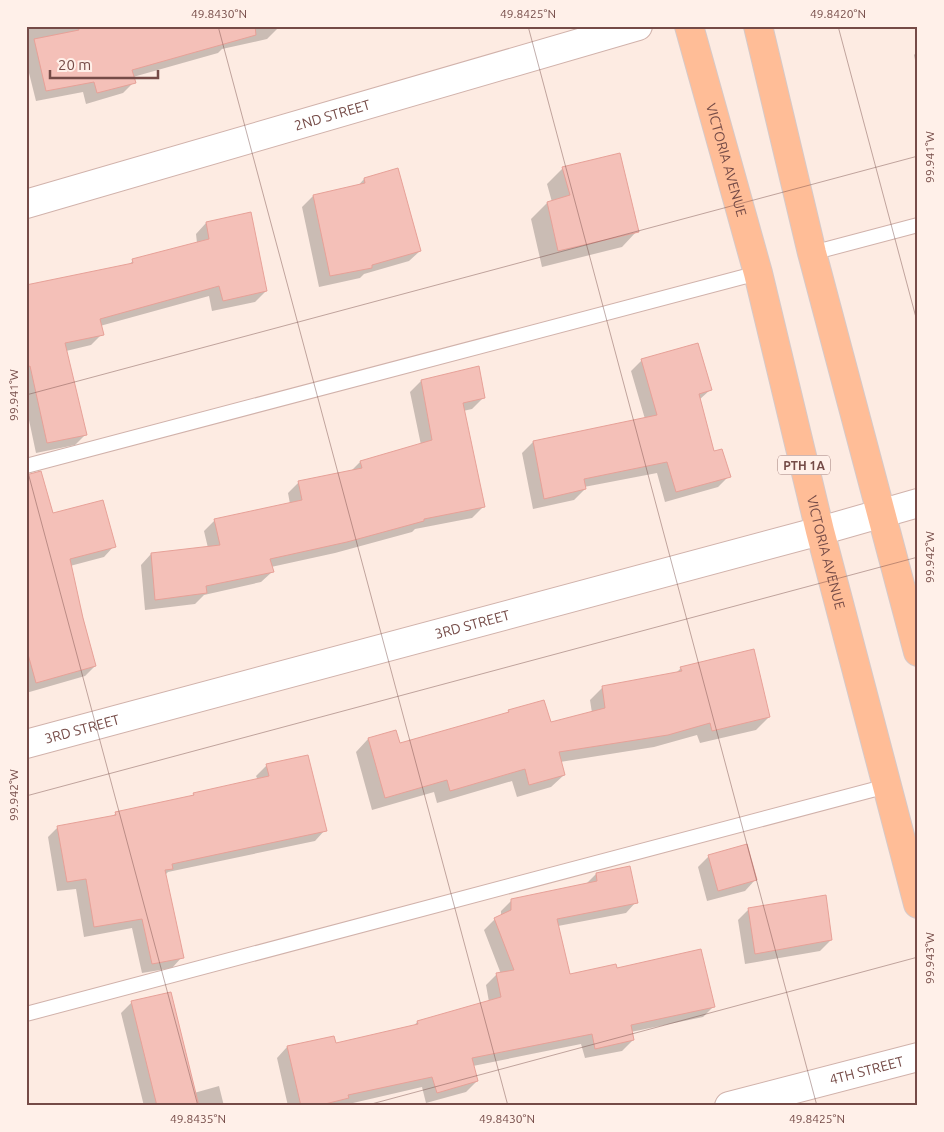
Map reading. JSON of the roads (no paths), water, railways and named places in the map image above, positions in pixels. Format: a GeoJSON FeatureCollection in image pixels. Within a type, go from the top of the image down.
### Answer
{"type":"FeatureCollection","features":[{"type":"Feature","properties":{"kind":"main road","name":"VICTORIA AVENUE"},"geometry":{"type":"LineString","coordinates":[[689,26],[758,273],[820,530],[918,904]]}},
{"type":"Feature","properties":{"kind":"main road"},"geometry":{"type":"LineString","coordinates":[[758,26],[812,253],[918,652]]}},
{"type":"Feature","properties":{"kind":"street","name":"2ND STREET"},"geometry":{"type":"LineString","coordinates":[[26,204],[638,26]]}},
{"type":"Feature","properties":{"kind":"street","name":"3RD STREET"},"geometry":{"type":"LineString","coordinates":[[26,744],[918,503]]}},
{"type":"Feature","properties":{"kind":"street","name":"4TH STREET"},"geometry":{"type":"LineString","coordinates":[[729,1106],[918,1057]]}},
{"type":"Feature","properties":{"kind":"lane"},"geometry":{"type":"LineString","coordinates":[[812,253],[918,225]]}},
{"type":"Feature","properties":{"kind":"lane"},"geometry":{"type":"LineString","coordinates":[[26,466],[758,273]]}},
{"type":"Feature","properties":{"kind":"lane"},"geometry":{"type":"LineString","coordinates":[[26,1014],[887,786]]}}]}
